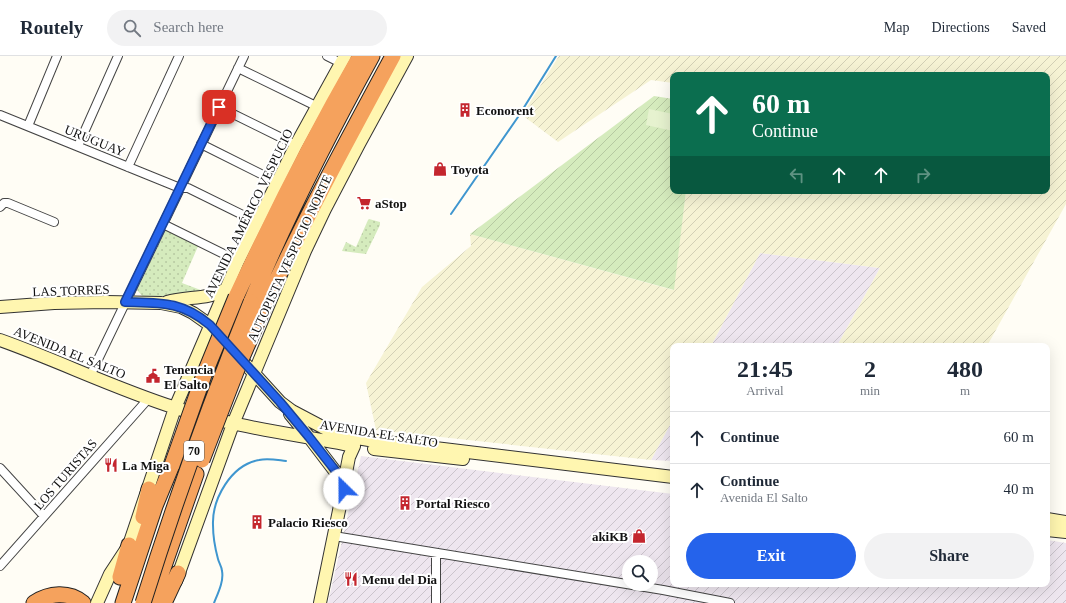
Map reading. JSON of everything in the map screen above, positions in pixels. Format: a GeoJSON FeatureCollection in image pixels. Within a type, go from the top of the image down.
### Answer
{"type":"FeatureCollection","features":[{"type":"Feature","properties":{"kind":"highway"},"geometry":{"type":"LineString","coordinates":[[122,603],[201,383],[231,293],[265,235],[322,123],[360,56]]}},
{"type":"Feature","properties":{"kind":"highway","name":"70"},"geometry":{"type":"LineString","coordinates":[[144,603],[163,540],[194,451],[227,361],[257,306],[271,255],[306,180],[372,56]]}},
{"type":"Feature","properties":{"kind":"highway","name":"AUTOPISTA VESPUCIO NORTE"},"geometry":{"type":"LineString","coordinates":[[150,603],[196,474],[239,364],[257,306],[293,244],[322,186],[393,56]]}},
{"type":"Feature","properties":{"kind":"highway"},"geometry":{"type":"LineString","coordinates":[[122,603],[149,489]]}},
{"type":"Feature","properties":{"kind":"highway"},"geometry":{"type":"LineString","coordinates":[[113,603],[130,546]]}},
{"type":"Feature","properties":{"kind":"highway"},"geometry":{"type":"LineString","coordinates":[[164,603],[178,573]]}},
{"type":"Feature","properties":{"kind":"highway"},"geometry":{"type":"LineString","coordinates":[[34,603],[43,598],[57,595],[73,597],[83,603]]}},
{"type":"Feature","properties":{"kind":"main road"},"geometry":{"type":"LineString","coordinates":[[170,603],[178,573],[233,424],[280,310],[325,209],[358,144],[407,56]]}},
{"type":"Feature","properties":{"kind":"main road","name":"AVENIDA AMÉRICO VESPUCIO"},"geometry":{"type":"LineString","coordinates":[[97,603],[110,574],[130,546],[175,408],[210,325],[231,293],[238,261],[316,106],[343,59]]}},
{"type":"Feature","properties":{"kind":"main road"},"geometry":{"type":"LineString","coordinates":[[161,303],[231,293]]}},
{"type":"Feature","properties":{"kind":"main road"},"geometry":{"type":"LineString","coordinates":[[231,293],[226,298],[228,306],[233,314],[244,321],[253,323],[262,322],[270,319],[280,310]]}},
{"type":"Feature","properties":{"kind":"main road","name":"LAS TORRES"},"geometry":{"type":"LineString","coordinates":[[0,307],[54,303],[161,303],[187,309],[210,325]]}},
{"type":"Feature","properties":{"kind":"main road","name":"AVENIDA EL SALTO"},"geometry":{"type":"LineString","coordinates":[[210,325],[280,402],[316,425],[351,437],[670,477]]}},
{"type":"Feature","properties":{"kind":"main road"},"geometry":{"type":"LineString","coordinates":[[203,344],[212,338],[218,339],[227,344]]}},
{"type":"Feature","properties":{"kind":"main road","name":"AVENIDA EL SALTO"},"geometry":{"type":"LineString","coordinates":[[0,340],[175,408],[233,424],[354,446],[410,454],[670,484]]}},
{"type":"Feature","properties":{"kind":"main road"},"geometry":{"type":"LineString","coordinates":[[280,402],[344,482]]}},
{"type":"Feature","properties":{"kind":"main road"},"geometry":{"type":"LineString","coordinates":[[162,448],[178,443],[194,445],[208,455],[216,470]]}},
{"type":"Feature","properties":{"kind":"main road"},"geometry":{"type":"LineString","coordinates":[[320,603],[344,491],[344,482],[349,457],[354,446]]}},
{"type":"Feature","properties":{"kind":"main road"},"geometry":{"type":"LineString","coordinates":[[1050,519],[1066,522]]}},
{"type":"Feature","properties":{"kind":"main road"},"geometry":{"type":"LineString","coordinates":[[1050,530],[1066,532]]}},
{"type":"Feature","properties":{"kind":"street"},"geometry":{"type":"LineString","coordinates":[[28,126],[57,56]]}},
{"type":"Feature","properties":{"kind":"street"},"geometry":{"type":"LineString","coordinates":[[78,146],[118,56]]}},
{"type":"Feature","properties":{"kind":"street"},"geometry":{"type":"LineString","coordinates":[[128,167],[179,56]]}},
{"type":"Feature","properties":{"kind":"street"},"geometry":{"type":"LineString","coordinates":[[90,376],[244,56]]}},
{"type":"Feature","properties":{"kind":"street"},"geometry":{"type":"LineString","coordinates":[[327,56],[343,59]]}},
{"type":"Feature","properties":{"kind":"street"},"geometry":{"type":"LineString","coordinates":[[238,68],[316,106]]}},
{"type":"Feature","properties":{"kind":"street"},"geometry":{"type":"LineString","coordinates":[[219,107],[296,145]]}},
{"type":"Feature","properties":{"kind":"street","name":"URUGUAY"},"geometry":{"type":"LineString","coordinates":[[0,115],[180,188],[188,188],[257,222]]}},
{"type":"Feature","properties":{"kind":"street"},"geometry":{"type":"LineString","coordinates":[[201,144],[277,182]]}},
{"type":"Feature","properties":{"kind":"street"},"geometry":{"type":"LineString","coordinates":[[0,207],[4,203],[8,203],[54,222]]}},
{"type":"Feature","properties":{"kind":"street"},"geometry":{"type":"LineString","coordinates":[[163,224],[238,261]]}},
{"type":"Feature","properties":{"kind":"street","name":"LOS TURISTAS"},"geometry":{"type":"LineString","coordinates":[[0,566],[149,398]]}},
{"type":"Feature","properties":{"kind":"street"},"geometry":{"type":"LineString","coordinates":[[0,468],[44,516]]}},
{"type":"Feature","properties":{"kind":"street"},"geometry":{"type":"LineString","coordinates":[[334,536],[663,590],[730,603]]}},
{"type":"Feature","properties":{"kind":"street"},"geometry":{"type":"LineString","coordinates":[[436,553],[436,603]]}},
{"type":"Feature","properties":{"kind":"shaded area"},"geometry":{"type":"Polygon","coordinates":[[[559,56],[1066,56],[1066,204],[989,343],[839,343],[880,268],[760,253],[713,343],[670,343],[670,425],[651,460],[376,430],[366,383],[422,287],[471,246],[470,234],[673,290],[686,194],[1050,194],[1050,72],[670,72],[670,83],[651,80],[558,142],[522,115],[559,56]]]}},
{"type":"Feature","properties":{"kind":"shaded area"},"geometry":{"type":"Polygon","coordinates":[[[760,253],[880,268],[839,343],[713,343],[760,253]]]}},
{"type":"Feature","properties":{"kind":"shaded area"},"geometry":{"type":"Polygon","coordinates":[[[670,425],[670,461],[651,460],[670,425]]]}},
{"type":"Feature","properties":{"kind":"shaded area"},"geometry":{"type":"Polygon","coordinates":[[[361,456],[670,494],[670,587],[1050,587],[1050,540],[1066,543],[1066,603],[328,603],[361,456]]]}},
{"type":"Feature","properties":{"kind":"green space"},"geometry":{"type":"Polygon","coordinates":[[[654,96],[670,99],[670,194],[686,194],[674,290],[470,234],[654,96]]]}},
{"type":"Feature","properties":{"kind":"green space"},"geometry":{"type":"Polygon","coordinates":[[[649,109],[670,113],[670,130],[646,125],[649,109]]]}},
{"type":"Feature","properties":{"kind":"green space"},"geometry":{"type":"Polygon","coordinates":[[[369,219],[380,222],[380,225],[366,254],[342,251],[346,242],[356,247],[369,219]]]}},
{"type":"Feature","properties":{"kind":"green space"},"geometry":{"type":"Polygon","coordinates":[[[166,229],[199,244],[182,283],[206,292],[144,298],[137,290],[166,229]]]}},
{"type":"Feature","properties":{"kind":"waterway"},"geometry":{"type":"LineString","coordinates":[[451,214],[518,117],[556,56]]}},
{"type":"Feature","properties":{"kind":"waterway"},"geometry":{"type":"LineString","coordinates":[[214,603],[222,579],[222,568],[218,560],[213,529],[214,515],[220,494],[232,476],[249,463],[266,459],[286,461]]}},
{"type":"Feature","properties":{"kind":"place","name":"Econorent"},"geometry":{"type":"Point","coordinates":[465,110]}},
{"type":"Feature","properties":{"kind":"place","name":"Toyota"},"geometry":{"type":"Point","coordinates":[440,169]}},
{"type":"Feature","properties":{"kind":"place","name":"aStop"},"geometry":{"type":"Point","coordinates":[364,203]}},
{"type":"Feature","properties":{"kind":"place","name":"Tenencia El Salto"},"geometry":{"type":"Point","coordinates":[153,376]}},
{"type":"Feature","properties":{"kind":"place","name":"La Miga"},"geometry":{"type":"Point","coordinates":[111,465]}},
{"type":"Feature","properties":{"kind":"place","name":"Portal Riesco"},"geometry":{"type":"Point","coordinates":[405,503]}},
{"type":"Feature","properties":{"kind":"place","name":"Palacio Riesco"},"geometry":{"type":"Point","coordinates":[257,522]}},
{"type":"Feature","properties":{"kind":"place","name":"akiKB"},"geometry":{"type":"Point","coordinates":[639,536]}},
{"type":"Feature","properties":{"kind":"place","name":"Menu del Dia"},"geometry":{"type":"Point","coordinates":[351,579]}},
{"type":"Feature","properties":{"kind":"route"},"geometry":{"type":"LineString","coordinates":[[219,107],[125,302],[161,303],[174,305],[187,309],[210,325],[280,402],[309,437],[342,479],[344,482],[344,489]]}}]}
